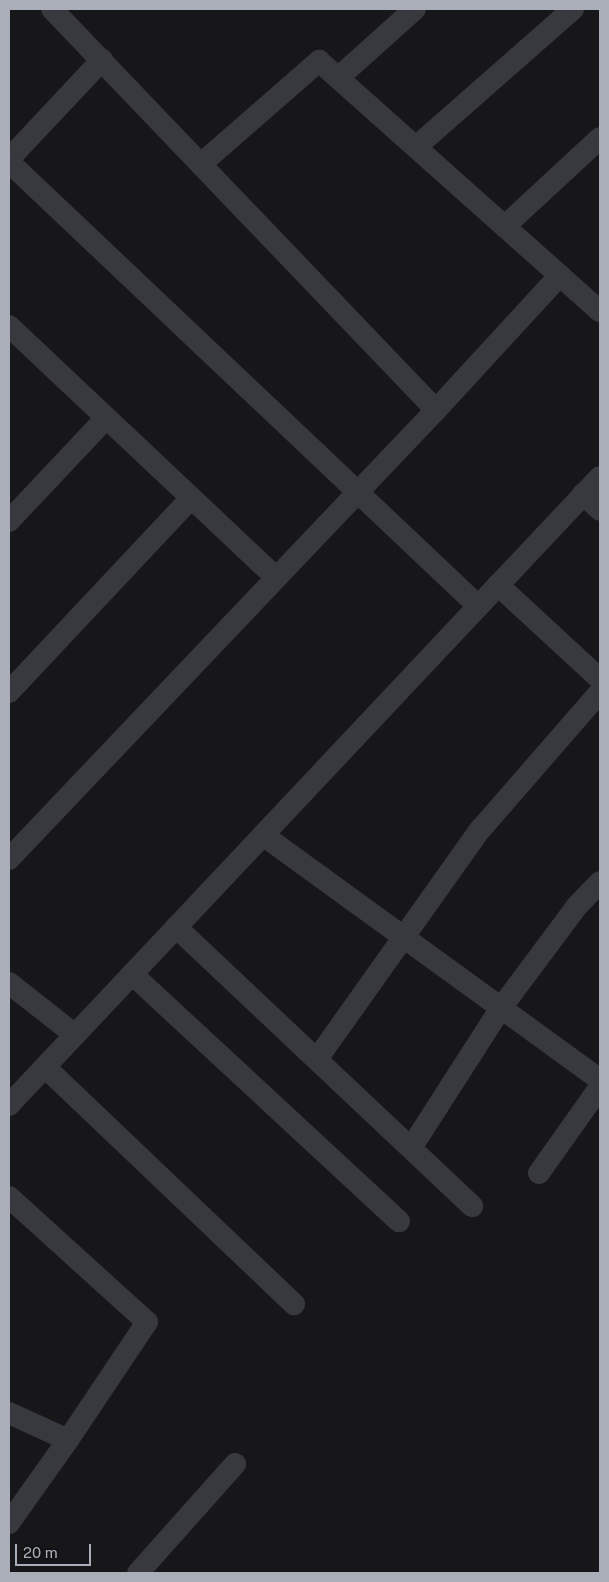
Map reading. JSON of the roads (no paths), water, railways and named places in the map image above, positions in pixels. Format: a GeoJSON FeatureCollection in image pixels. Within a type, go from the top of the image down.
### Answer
{"type":"FeatureCollection","features":[{"type":"Feature","properties":{"kind":"street"},"geometry":{"type":"LineString","coordinates":[[52,9],[436,410]]}},
{"type":"Feature","properties":{"kind":"street"},"geometry":{"type":"LineString","coordinates":[[338,78],[415,9]]}},
{"type":"Feature","properties":{"kind":"street"},"geometry":{"type":"LineString","coordinates":[[416,147],[573,9]]}},
{"type":"Feature","properties":{"kind":"street"},"geometry":{"type":"LineString","coordinates":[[102,60],[9,160],[478,606]]}},
{"type":"Feature","properties":{"kind":"street"},"geometry":{"type":"LineString","coordinates":[[201,164],[319,61],[560,275],[599,306]]}},
{"type":"Feature","properties":{"kind":"street"},"geometry":{"type":"LineString","coordinates":[[505,226],[600,138]]}},
{"type":"Feature","properties":{"kind":"street"},"geometry":{"type":"LineString","coordinates":[[9,859],[357,490],[436,410],[560,275]]}},
{"type":"Feature","properties":{"kind":"street"},"geometry":{"type":"LineString","coordinates":[[11,331],[275,577]]}},
{"type":"Feature","properties":{"kind":"street"},"geometry":{"type":"LineString","coordinates":[[9,521],[106,418]]}},
{"type":"Feature","properties":{"kind":"street"},"geometry":{"type":"LineString","coordinates":[[9,1105],[600,477]]}},
{"type":"Feature","properties":{"kind":"street"},"geometry":{"type":"LineString","coordinates":[[583,494],[600,510]]}},
{"type":"Feature","properties":{"kind":"street"},"geometry":{"type":"LineString","coordinates":[[9,692],[191,498]]}},
{"type":"Feature","properties":{"kind":"street"},"geometry":{"type":"LineString","coordinates":[[498,585],[600,679]]}},
{"type":"Feature","properties":{"kind":"street"},"geometry":{"type":"LineString","coordinates":[[317,1059],[402,936],[480,830],[600,692]]}},
{"type":"Feature","properties":{"kind":"street"},"geometry":{"type":"LineString","coordinates":[[263,835],[600,1080]]}},
{"type":"Feature","properties":{"kind":"street"},"geometry":{"type":"LineString","coordinates":[[411,1148],[501,1008],[577,906],[600,882]]}},
{"type":"Feature","properties":{"kind":"street"},"geometry":{"type":"LineString","coordinates":[[176,927],[472,1206]]}},
{"type":"Feature","properties":{"kind":"street"},"geometry":{"type":"LineString","coordinates":[[132,974],[399,1221]]}},
{"type":"Feature","properties":{"kind":"street"},"geometry":{"type":"LineString","coordinates":[[9,983],[75,1035]]}},
{"type":"Feature","properties":{"kind":"street"},"geometry":{"type":"LineString","coordinates":[[45,1067],[294,1304]]}},
{"type":"Feature","properties":{"kind":"street"},"geometry":{"type":"LineString","coordinates":[[539,1173],[600,1086]]}},
{"type":"Feature","properties":{"kind":"street"},"geometry":{"type":"LineString","coordinates":[[9,1197],[147,1322],[68,1440],[17,1495],[9,1523]]}},
{"type":"Feature","properties":{"kind":"street"},"geometry":{"type":"LineString","coordinates":[[9,1413],[68,1440]]}},
{"type":"Feature","properties":{"kind":"street"},"geometry":{"type":"LineString","coordinates":[[138,1573],[235,1464]]}}]}
